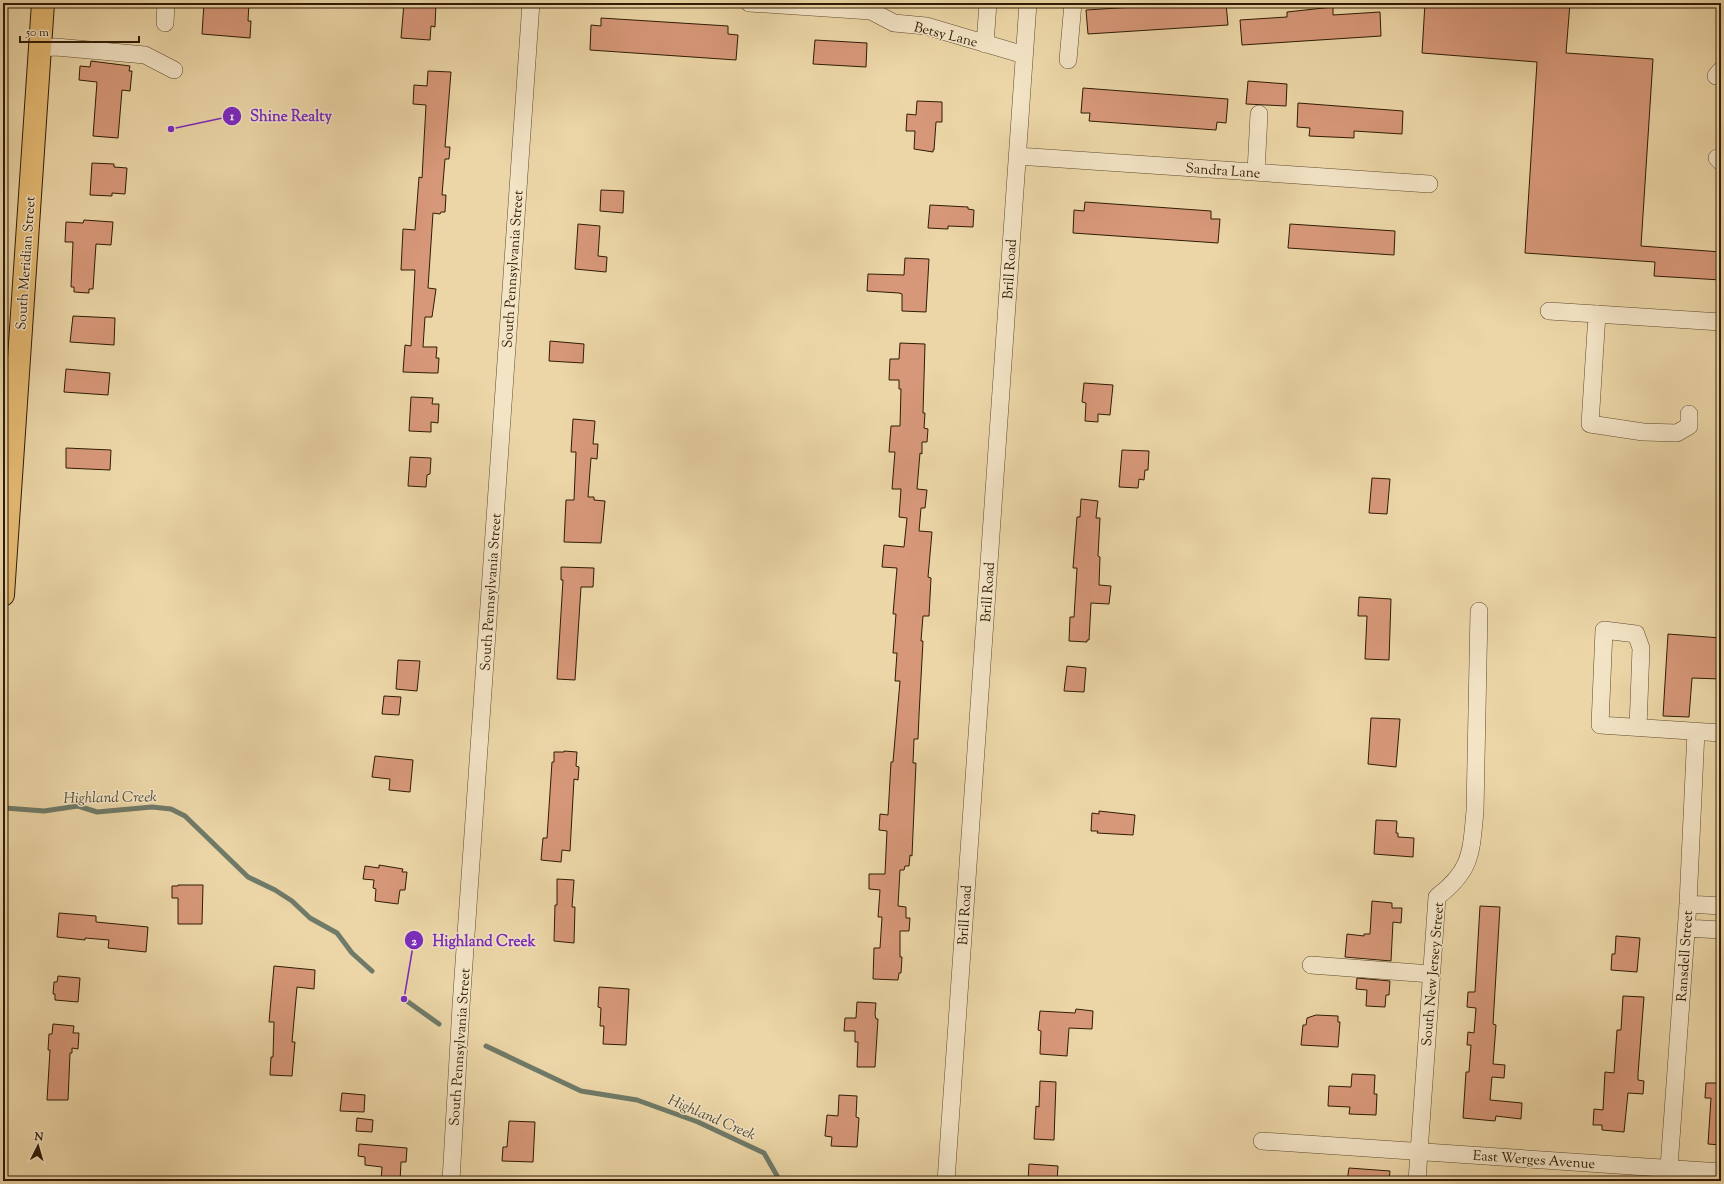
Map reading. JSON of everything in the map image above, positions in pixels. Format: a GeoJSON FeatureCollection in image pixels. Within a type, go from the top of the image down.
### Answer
{"type":"FeatureCollection","features":[{"type":"Feature","properties":{"kind":"main road","name":"South Meridian Street"},"geometry":{"type":"LineString","coordinates":[[3,595],[43,3]]}},
{"type":"Feature","properties":{"kind":"street"},"geometry":{"type":"LineString","coordinates":[[165,23],[166,3]]}},
{"type":"Feature","properties":{"kind":"street","name":"South Pennsylvania Street"},"geometry":{"type":"LineString","coordinates":[[451,1181],[462,1000],[531,3]]}},
{"type":"Feature","properties":{"kind":"street","name":"Betsy Lane"},"geometry":{"type":"LineString","coordinates":[[750,3],[871,11],[894,23],[926,26],[1024,55]]}},
{"type":"Feature","properties":{"kind":"street"},"geometry":{"type":"LineString","coordinates":[[985,44],[988,3]]}},
{"type":"Feature","properties":{"kind":"street","name":"Brill Road"},"geometry":{"type":"LineString","coordinates":[[946,1181],[1028,3]]}},
{"type":"Feature","properties":{"kind":"street"},"geometry":{"type":"LineString","coordinates":[[1068,60],[1072,3]]}},
{"type":"Feature","properties":{"kind":"street"},"geometry":{"type":"LineString","coordinates":[[40,48],[56,47],[145,55],[174,70]]}},
{"type":"Feature","properties":{"kind":"street"},"geometry":{"type":"LineString","coordinates":[[1256,172],[1259,114]]}},
{"type":"Feature","properties":{"kind":"street","name":"Sandra Lane"},"geometry":{"type":"LineString","coordinates":[[1017,156],[1429,184]]}},
{"type":"Feature","properties":{"kind":"street"},"geometry":{"type":"LineString","coordinates":[[1549,311],[1721,322]]}},
{"type":"Feature","properties":{"kind":"street"},"geometry":{"type":"LineString","coordinates":[[1598,314],[1590,424],[1642,432],[1677,433],[1689,426],[1689,414]]}},
{"type":"Feature","properties":{"kind":"street","name":"South New Jersey Street"},"geometry":{"type":"LineString","coordinates":[[1416,1181],[1437,897],[1452,885],[1467,864],[1472,841],[1475,811],[1479,611]]}},
{"type":"Feature","properties":{"kind":"street"},"geometry":{"type":"LineString","coordinates":[[1638,728],[1641,648],[1636,634],[1604,630],[1600,725],[1638,728],[1721,732]]}},
{"type":"Feature","properties":{"kind":"street","name":"Ransdell Street"},"geometry":{"type":"LineString","coordinates":[[1669,1175],[1688,904],[1696,731]]}},
{"type":"Feature","properties":{"kind":"street"},"geometry":{"type":"LineString","coordinates":[[1688,904],[1721,906]]}},
{"type":"Feature","properties":{"kind":"street"},"geometry":{"type":"LineString","coordinates":[[1686,928],[1721,930]]}},
{"type":"Feature","properties":{"kind":"street"},"geometry":{"type":"LineString","coordinates":[[1311,965],[1431,974]]}},
{"type":"Feature","properties":{"kind":"street","name":"East Werges Avenue"},"geometry":{"type":"LineString","coordinates":[[1262,1141],[1419,1150],[1669,1175],[1721,1172]]}},
{"type":"Feature","properties":{"kind":"building"},"geometry":{"type":"Polygon","coordinates":[[[204,3],[249,3],[248,21],[251,21],[250,38],[202,34],[204,3]]]}},
{"type":"Feature","properties":{"kind":"building"},"geometry":{"type":"Polygon","coordinates":[[[404,3],[436,3],[435,27],[431,26],[430,40],[401,38],[404,3]]]}},
{"type":"Feature","properties":{"kind":"building"},"geometry":{"type":"Polygon","coordinates":[[[1133,3],[1226,3],[1228,25],[1088,34],[1086,10],[1134,7],[1133,3]]]}},
{"type":"Feature","properties":{"kind":"building"},"geometry":{"type":"Polygon","coordinates":[[[1425,3],[1570,3],[1566,53],[1653,59],[1641,246],[1721,252],[1721,280],[1654,276],[1655,262],[1525,253],[1537,62],[1422,53],[1425,3]]]}},
{"type":"Feature","properties":{"kind":"building"},"geometry":{"type":"Polygon","coordinates":[[[1333,7],[1333,15],[1380,12],[1381,36],[1242,45],[1240,20],[1287,17],[1287,12],[1333,7]]]}},
{"type":"Feature","properties":{"kind":"building"},"geometry":{"type":"Polygon","coordinates":[[[601,18],[728,26],[728,34],[738,35],[736,60],[590,50],[591,25],[601,26],[601,18]]]}},
{"type":"Feature","properties":{"kind":"building"},"geometry":{"type":"Polygon","coordinates":[[[815,40],[867,43],[866,67],[813,64],[815,40]]]}},
{"type":"Feature","properties":{"kind":"building"},"geometry":{"type":"Polygon","coordinates":[[[91,61],[130,66],[129,71],[132,71],[130,91],[122,90],[118,138],[93,136],[97,82],[79,80],[80,66],[90,67],[91,61]]]}},
{"type":"Feature","properties":{"kind":"building"},"geometry":{"type":"Polygon","coordinates":[[[428,71],[451,72],[445,147],[450,147],[449,159],[445,159],[442,195],[446,195],[445,212],[441,212],[440,214],[433,213],[428,288],[436,289],[432,317],[425,317],[423,347],[437,347],[436,358],[439,358],[438,373],[403,372],[405,345],[411,346],[415,270],[401,270],[403,229],[415,230],[419,177],[422,178],[426,105],[413,104],[414,85],[427,86],[428,71]]]}},
{"type":"Feature","properties":{"kind":"building"},"geometry":{"type":"Polygon","coordinates":[[[1248,81],[1287,84],[1286,106],[1246,104],[1248,81]]]}},
{"type":"Feature","properties":{"kind":"building"},"geometry":{"type":"Polygon","coordinates":[[[1083,88],[1228,99],[1226,123],[1217,122],[1216,130],[1089,121],[1090,113],[1081,113],[1083,88]]]}},
{"type":"Feature","properties":{"kind":"building"},"geometry":{"type":"Polygon","coordinates":[[[917,101],[942,102],[942,122],[936,122],[933,152],[914,149],[915,131],[906,131],[907,114],[916,115],[917,101]]]}},
{"type":"Feature","properties":{"kind":"building"},"geometry":{"type":"Polygon","coordinates":[[[1298,103],[1403,111],[1402,134],[1354,131],[1354,138],[1309,136],[1310,128],[1297,127],[1298,103]]]}},
{"type":"Feature","properties":{"kind":"building"},"geometry":{"type":"Polygon","coordinates":[[[92,163],[114,164],[114,167],[127,168],[125,194],[112,193],[112,196],[90,195],[92,163]]]}},
{"type":"Feature","properties":{"kind":"building"},"geometry":{"type":"Polygon","coordinates":[[[601,190],[624,191],[623,213],[600,211],[601,190]]]}},
{"type":"Feature","properties":{"kind":"building"},"geometry":{"type":"Polygon","coordinates":[[[1085,202],[1211,211],[1211,219],[1220,219],[1218,243],[1073,233],[1074,210],[1084,211],[1085,202]]]}},
{"type":"Feature","properties":{"kind":"building"},"geometry":{"type":"Polygon","coordinates":[[[930,205],[968,207],[968,209],[974,210],[973,227],[948,226],[948,229],[928,228],[930,205]]]}},
{"type":"Feature","properties":{"kind":"building"},"geometry":{"type":"Polygon","coordinates":[[[84,220],[113,222],[111,245],[96,244],[93,289],[89,289],[89,293],[74,292],[74,287],[71,287],[73,242],[65,242],[66,222],[83,223],[84,220]]]}},
{"type":"Feature","properties":{"kind":"building"},"geometry":{"type":"Polygon","coordinates":[[[578,224],[600,226],[598,256],[607,257],[606,272],[575,269],[578,224]]]}},
{"type":"Feature","properties":{"kind":"building"},"geometry":{"type":"Polygon","coordinates":[[[1290,224],[1395,231],[1394,255],[1288,248],[1290,224]]]}},
{"type":"Feature","properties":{"kind":"building"},"geometry":{"type":"Polygon","coordinates":[[[905,258],[929,259],[926,312],[902,311],[902,294],[867,291],[868,274],[904,275],[905,258]]]}},
{"type":"Feature","properties":{"kind":"building"},"geometry":{"type":"Polygon","coordinates":[[[73,316],[115,318],[114,345],[70,342],[73,316]]]}},
{"type":"Feature","properties":{"kind":"building"},"geometry":{"type":"Polygon","coordinates":[[[550,341],[584,344],[583,363],[549,361],[550,341]]]}},
{"type":"Feature","properties":{"kind":"building"},"geometry":{"type":"Polygon","coordinates":[[[900,343],[925,344],[923,413],[925,413],[924,428],[928,429],[927,442],[922,442],[922,454],[920,453],[917,489],[927,490],[925,508],[921,508],[919,531],[932,532],[928,577],[931,578],[929,616],[923,616],[918,739],[914,739],[913,763],[916,763],[912,856],[910,855],[909,866],[905,866],[904,870],[900,870],[898,906],[906,907],[906,918],[910,918],[909,931],[900,931],[900,957],[902,957],[901,973],[899,973],[898,980],[873,979],[874,948],[880,948],[882,917],[878,917],[880,890],[869,889],[869,874],[885,874],[887,831],[879,830],[880,814],[888,815],[891,762],[893,762],[900,681],[895,681],[897,653],[893,653],[896,614],[893,614],[897,568],[882,567],[884,545],[904,547],[907,518],[899,517],[901,489],[892,489],[895,452],[889,452],[891,426],[900,426],[901,389],[899,389],[899,380],[889,380],[890,359],[899,359],[900,343]]]}},
{"type":"Feature","properties":{"kind":"building"},"geometry":{"type":"Polygon","coordinates":[[[66,369],[110,373],[108,395],[64,392],[66,369]]]}},
{"type":"Feature","properties":{"kind":"building"},"geometry":{"type":"Polygon","coordinates":[[[1084,383],[1113,385],[1110,415],[1098,414],[1098,422],[1085,421],[1086,403],[1082,402],[1084,383]]]}},
{"type":"Feature","properties":{"kind":"building"},"geometry":{"type":"Polygon","coordinates":[[[411,397],[433,398],[432,404],[439,404],[438,423],[431,422],[431,432],[409,431],[411,397]]]}},
{"type":"Feature","properties":{"kind":"building"},"geometry":{"type":"Polygon","coordinates":[[[573,419],[595,421],[593,444],[598,444],[597,459],[591,458],[588,497],[594,497],[594,500],[605,501],[601,543],[564,542],[566,500],[574,500],[576,452],[571,452],[573,419]]]}},
{"type":"Feature","properties":{"kind":"building"},"geometry":{"type":"Polygon","coordinates":[[[66,448],[111,450],[110,470],[66,468],[66,448]]]}},
{"type":"Feature","properties":{"kind":"building"},"geometry":{"type":"Polygon","coordinates":[[[1122,450],[1149,451],[1148,470],[1145,470],[1144,480],[1139,479],[1138,488],[1119,487],[1122,450]]]}},
{"type":"Feature","properties":{"kind":"building"},"geometry":{"type":"Polygon","coordinates":[[[410,457],[431,458],[430,474],[427,475],[426,487],[408,486],[410,457]]]}},
{"type":"Feature","properties":{"kind":"building"},"geometry":{"type":"Polygon","coordinates":[[[1372,478],[1390,479],[1387,514],[1369,513],[1372,478]]]}},
{"type":"Feature","properties":{"kind":"building"},"geometry":{"type":"Polygon","coordinates":[[[1081,499],[1098,501],[1096,518],[1100,518],[1098,556],[1100,557],[1099,585],[1111,586],[1109,604],[1091,603],[1089,640],[1087,640],[1087,642],[1069,641],[1070,617],[1074,617],[1077,568],[1073,568],[1077,517],[1080,517],[1081,499]]]}},
{"type":"Feature","properties":{"kind":"building"},"geometry":{"type":"Polygon","coordinates":[[[561,567],[594,568],[593,587],[581,587],[575,680],[557,679],[563,580],[561,580],[561,567]]]}},
{"type":"Feature","properties":{"kind":"building"},"geometry":{"type":"Polygon","coordinates":[[[1359,597],[1391,599],[1389,660],[1365,659],[1367,616],[1358,616],[1359,597]]]}},
{"type":"Feature","properties":{"kind":"building"},"geometry":{"type":"Polygon","coordinates":[[[1668,634],[1721,638],[1721,679],[1692,678],[1689,717],[1663,716],[1668,634]]]}},
{"type":"Feature","properties":{"kind":"building"},"geometry":{"type":"Polygon","coordinates":[[[398,660],[420,661],[417,691],[396,689],[398,660]]]}},
{"type":"Feature","properties":{"kind":"building"},"geometry":{"type":"Polygon","coordinates":[[[1067,666],[1086,668],[1084,692],[1064,691],[1067,666]]]}},
{"type":"Feature","properties":{"kind":"building"},"geometry":{"type":"Polygon","coordinates":[[[384,696],[401,697],[399,715],[382,714],[384,696]]]}},
{"type":"Feature","properties":{"kind":"building"},"geometry":{"type":"Polygon","coordinates":[[[1371,718],[1400,719],[1396,767],[1368,764],[1371,718]]]}},
{"type":"Feature","properties":{"kind":"building"},"geometry":{"type":"Polygon","coordinates":[[[554,752],[577,752],[576,766],[579,767],[578,780],[574,779],[570,851],[562,850],[561,862],[541,860],[543,838],[547,838],[554,752]]]}},
{"type":"Feature","properties":{"kind":"building"},"geometry":{"type":"Polygon","coordinates":[[[375,756],[413,760],[410,792],[389,790],[390,779],[372,777],[375,756]]]}},
{"type":"Feature","properties":{"kind":"building"},"geometry":{"type":"Polygon","coordinates":[[[1099,811],[1135,815],[1133,835],[1097,833],[1098,831],[1091,831],[1092,813],[1099,814],[1099,811]]]}},
{"type":"Feature","properties":{"kind":"building"},"geometry":{"type":"Polygon","coordinates":[[[1376,820],[1397,821],[1396,833],[1398,833],[1398,837],[1414,838],[1413,857],[1374,854],[1376,820]]]}},
{"type":"Feature","properties":{"kind":"building"},"geometry":{"type":"Polygon","coordinates":[[[379,865],[403,869],[402,872],[407,872],[405,890],[400,890],[398,904],[375,901],[376,889],[373,888],[374,880],[363,879],[365,866],[379,868],[379,865]]]}},
{"type":"Feature","properties":{"kind":"building"},"geometry":{"type":"Polygon","coordinates":[[[557,879],[574,880],[572,907],[575,907],[574,943],[554,941],[555,905],[557,905],[557,879]]]}},
{"type":"Feature","properties":{"kind":"building"},"geometry":{"type":"Polygon","coordinates":[[[203,885],[202,924],[178,924],[178,898],[172,898],[172,886],[203,885]]]}},
{"type":"Feature","properties":{"kind":"building"},"geometry":{"type":"Polygon","coordinates":[[[1372,901],[1392,903],[1392,908],[1402,908],[1401,923],[1393,922],[1391,961],[1345,957],[1347,934],[1364,936],[1364,934],[1370,934],[1372,901]]]}},
{"type":"Feature","properties":{"kind":"building"},"geometry":{"type":"Polygon","coordinates":[[[1480,906],[1500,907],[1493,1024],[1496,1025],[1493,1064],[1505,1065],[1504,1078],[1492,1077],[1490,1100],[1522,1103],[1521,1119],[1496,1116],[1495,1121],[1463,1118],[1466,1072],[1469,1072],[1471,1045],[1467,1045],[1468,1032],[1474,1033],[1476,1008],[1467,1007],[1468,992],[1475,992],[1480,906]]]}},
{"type":"Feature","properties":{"kind":"building"},"geometry":{"type":"Polygon","coordinates":[[[59,913],[96,916],[96,922],[148,927],[146,952],[108,948],[109,940],[85,938],[85,940],[57,937],[59,913]]]}},
{"type":"Feature","properties":{"kind":"building"},"geometry":{"type":"Polygon","coordinates":[[[1616,936],[1640,938],[1637,972],[1611,970],[1612,954],[1615,954],[1616,936]]]}},
{"type":"Feature","properties":{"kind":"building"},"geometry":{"type":"Polygon","coordinates":[[[274,966],[315,970],[314,989],[297,987],[292,1042],[295,1042],[292,1076],[270,1075],[271,1057],[273,1057],[274,1022],[269,1022],[274,966]]]}},
{"type":"Feature","properties":{"kind":"building"},"geometry":{"type":"Polygon","coordinates":[[[58,976],[80,978],[78,1002],[55,1000],[55,994],[53,994],[54,982],[57,982],[58,976]]]}},
{"type":"Feature","properties":{"kind":"building"},"geometry":{"type":"Polygon","coordinates":[[[1357,978],[1390,981],[1389,995],[1386,995],[1385,1007],[1366,1006],[1367,990],[1356,989],[1357,978]]]}},
{"type":"Feature","properties":{"kind":"building"},"geometry":{"type":"Polygon","coordinates":[[[599,987],[629,989],[626,1045],[603,1044],[604,1026],[600,1026],[601,1008],[598,1007],[599,987]]]}},
{"type":"Feature","properties":{"kind":"building"},"geometry":{"type":"Polygon","coordinates":[[[1623,996],[1644,997],[1638,1074],[1638,1080],[1644,1081],[1643,1094],[1628,1093],[1624,1132],[1602,1130],[1602,1125],[1593,1125],[1594,1109],[1603,1110],[1605,1072],[1614,1073],[1617,1030],[1621,1030],[1623,996]]]}},
{"type":"Feature","properties":{"kind":"building"},"geometry":{"type":"Polygon","coordinates":[[[857,1002],[876,1003],[875,1014],[876,1019],[878,1019],[875,1067],[857,1067],[858,1042],[855,1042],[855,1031],[844,1031],[845,1018],[856,1018],[857,1002]]]}},
{"type":"Feature","properties":{"kind":"building"},"geometry":{"type":"Polygon","coordinates":[[[1076,1009],[1093,1011],[1092,1029],[1069,1028],[1067,1056],[1040,1054],[1041,1031],[1038,1030],[1040,1011],[1075,1013],[1076,1009]]]}},
{"type":"Feature","properties":{"kind":"building"},"geometry":{"type":"Polygon","coordinates":[[[1316,1015],[1338,1016],[1338,1022],[1340,1022],[1338,1047],[1301,1045],[1303,1025],[1306,1025],[1307,1018],[1316,1015]]]}},
{"type":"Feature","properties":{"kind":"building"},"geometry":{"type":"Polygon","coordinates":[[[53,1024],[74,1026],[73,1033],[79,1033],[78,1049],[72,1048],[72,1053],[70,1053],[68,1100],[47,1100],[50,1050],[48,1050],[49,1034],[52,1034],[53,1024]]]}},
{"type":"Feature","properties":{"kind":"building"},"geometry":{"type":"Polygon","coordinates":[[[1352,1074],[1375,1075],[1374,1094],[1377,1094],[1376,1115],[1349,1114],[1350,1107],[1328,1106],[1329,1086],[1351,1087],[1352,1074]]]}},
{"type":"Feature","properties":{"kind":"building"},"geometry":{"type":"Polygon","coordinates":[[[1040,1081],[1056,1082],[1054,1140],[1034,1139],[1036,1106],[1039,1107],[1040,1081]]]}},
{"type":"Feature","properties":{"kind":"building"},"geometry":{"type":"Polygon","coordinates":[[[1706,1083],[1721,1083],[1721,1145],[1708,1144],[1711,1098],[1705,1098],[1706,1083]]]}},
{"type":"Feature","properties":{"kind":"building"},"geometry":{"type":"Polygon","coordinates":[[[342,1093],[365,1095],[364,1112],[340,1111],[342,1093]]]}},
{"type":"Feature","properties":{"kind":"building"},"geometry":{"type":"Polygon","coordinates":[[[839,1095],[857,1096],[856,1117],[859,1118],[857,1147],[831,1146],[832,1137],[825,1136],[827,1115],[838,1116],[839,1095]]]}},
{"type":"Feature","properties":{"kind":"building"},"geometry":{"type":"Polygon","coordinates":[[[357,1118],[373,1120],[372,1132],[356,1131],[357,1118]]]}},
{"type":"Feature","properties":{"kind":"building"},"geometry":{"type":"Polygon","coordinates":[[[509,1121],[535,1122],[533,1162],[502,1161],[503,1147],[507,1147],[509,1121]]]}},
{"type":"Feature","properties":{"kind":"building"},"geometry":{"type":"Polygon","coordinates":[[[359,1144],[407,1148],[406,1162],[401,1162],[400,1181],[381,1181],[382,1167],[365,1165],[365,1157],[358,1156],[359,1144]]]}},
{"type":"Feature","properties":{"kind":"building"},"geometry":{"type":"Polygon","coordinates":[[[1029,1164],[1058,1166],[1057,1181],[1028,1181],[1029,1164]]]}},
{"type":"Feature","properties":{"kind":"building"},"geometry":{"type":"Polygon","coordinates":[[[1349,1168],[1390,1171],[1389,1181],[1347,1181],[1349,1168]]]}},
{"type":"Feature","properties":{"kind":"waterway","name":"Highland Creek"},"geometry":{"type":"LineString","coordinates":[[5,808],[44,811],[78,806],[97,812],[152,807],[171,809],[185,816],[248,877],[275,890],[292,901],[310,918],[337,933],[352,953],[372,971]]}},
{"type":"Feature","properties":{"kind":"waterway","name":"Highland Creek"},"geometry":{"type":"LineString","coordinates":[[404,999],[439,1024]]}},
{"type":"Feature","properties":{"kind":"waterway","name":"Highland Creek"},"geometry":{"type":"LineString","coordinates":[[486,1046],[581,1091],[637,1100],[698,1122],[764,1153],[780,1181]]}},
{"type":"Feature","properties":{"kind":"place","name":"Shine Realty"},"geometry":{"type":"Point","coordinates":[171,129]}},
{"type":"Feature","properties":{"kind":"place","name":"Highland Creek"},"geometry":{"type":"Point","coordinates":[404,999]}}]}
